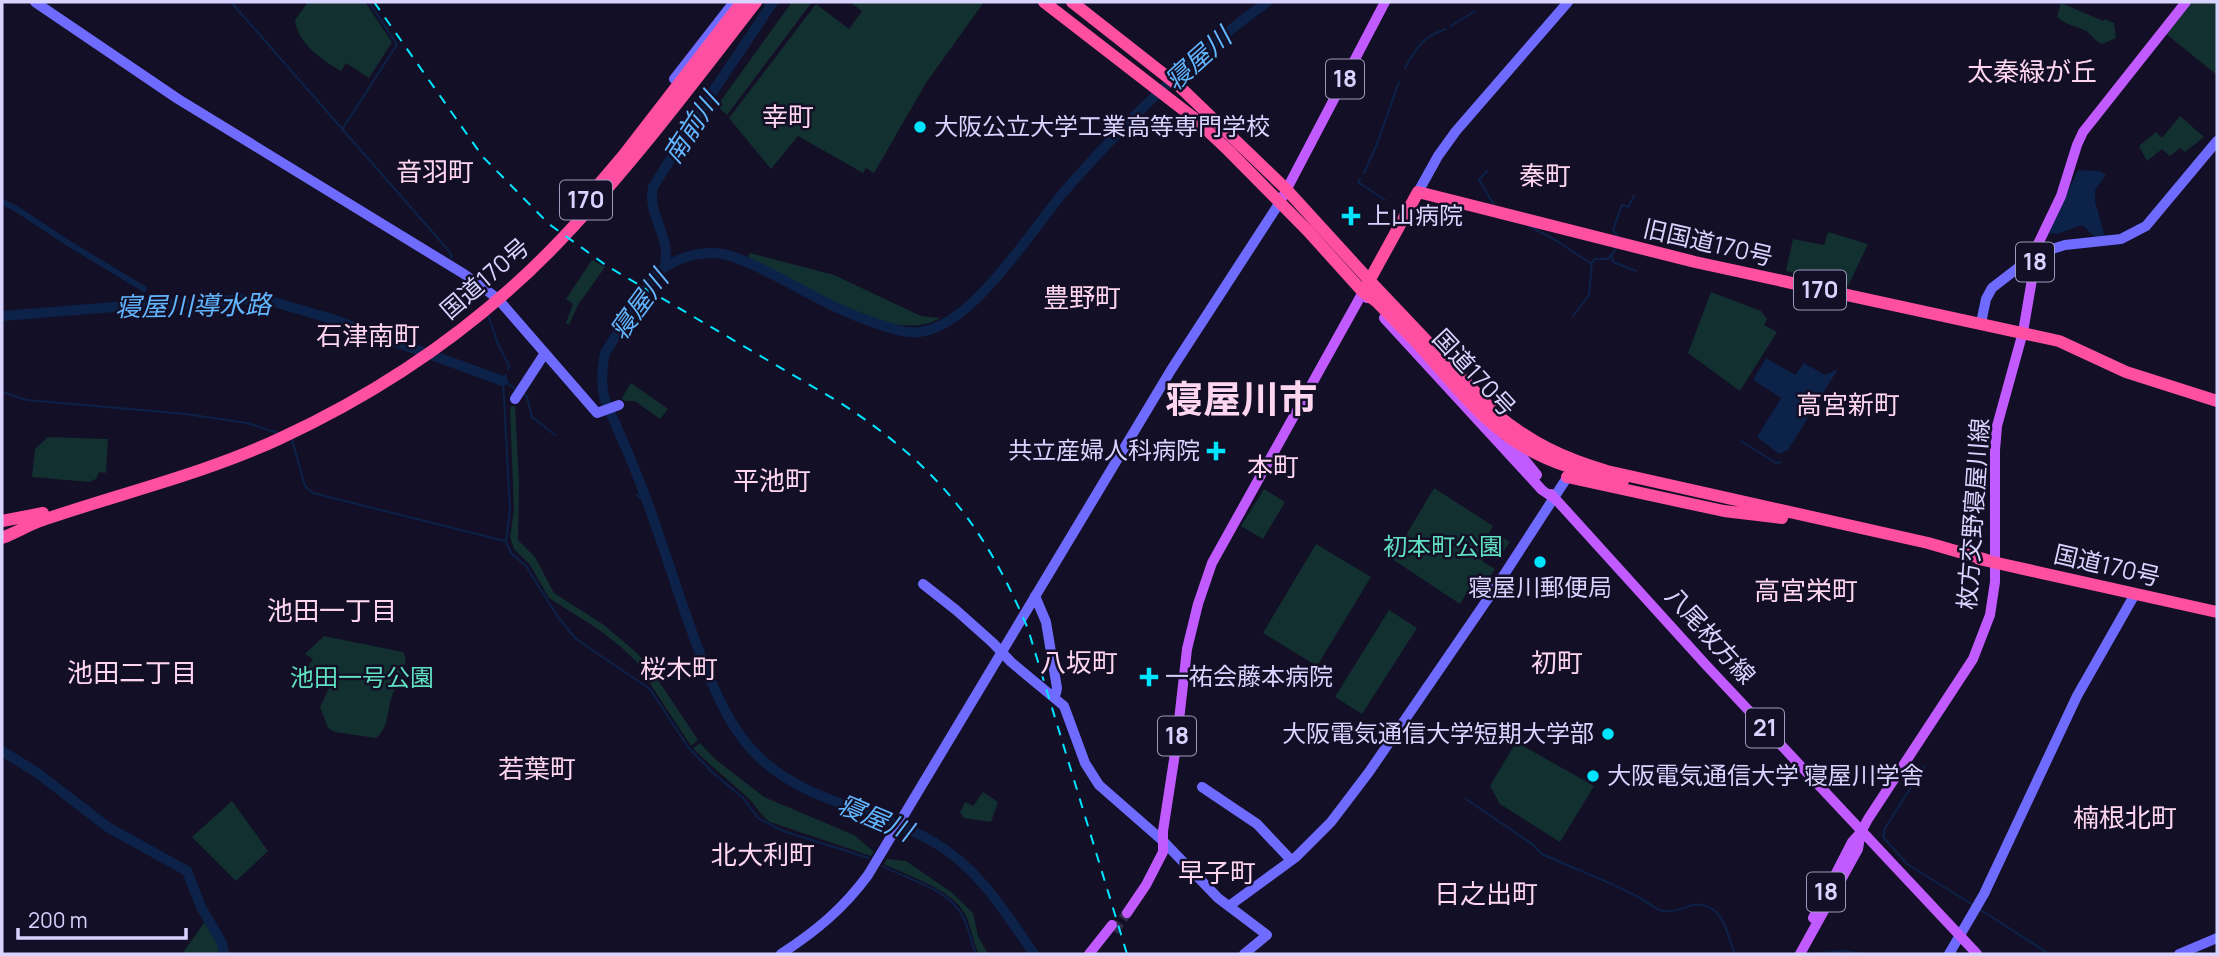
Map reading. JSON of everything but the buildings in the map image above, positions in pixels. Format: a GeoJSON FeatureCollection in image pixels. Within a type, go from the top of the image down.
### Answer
{"type":"FeatureCollection","features":[{"type":"Feature","properties":{"kind":"highway","name":"国道170号"},"geometry":{"type":"LineString","coordinates":[[494,296],[550,241],[587,199],[742,2]]}},
{"type":"Feature","properties":{"kind":"highway","name":"国道170号"},"geometry":{"type":"LineString","coordinates":[[2,536],[36,519],[178,472],[281,434],[385,382],[548,252],[599,199],[655,132],[756,2]]}},
{"type":"Feature","properties":{"kind":"highway","name":"国道170号"},"geometry":{"type":"LineString","coordinates":[[1044,2],[1178,93],[1286,189],[1376,301],[1453,376],[1516,430],[1540,446],[1577,462],[1697,492],[1928,543],[1992,561],[2217,612]]}},
{"type":"Feature","properties":{"kind":"highway","name":"国道170号"},"geometry":{"type":"LineString","coordinates":[[1062,2],[1159,81]]}},
{"type":"Feature","properties":{"kind":"highway","name":"国道170号"},"geometry":{"type":"LineString","coordinates":[[1072,2],[1159,81]]}},
{"type":"Feature","properties":{"kind":"highway","name":"国道170号"},"geometry":{"type":"LineString","coordinates":[[1178,93],[1194,118],[1366,286]]}},
{"type":"Feature","properties":{"kind":"highway"},"geometry":{"type":"LineString","coordinates":[[1366,286],[1418,192]]}},
{"type":"Feature","properties":{"kind":"highway","name":"旧国道170号"},"geometry":{"type":"LineString","coordinates":[[1418,192],[1695,262],[2059,341],[2126,372],[2217,401]]}},
{"type":"Feature","properties":{"kind":"highway","name":"国道170号"},"geometry":{"type":"LineString","coordinates":[[1453,376],[1493,426],[1524,448],[1561,466],[1915,548],[1992,561]]}},
{"type":"Feature","properties":{"kind":"highway"},"geometry":{"type":"LineString","coordinates":[[1567,477],[1724,511],[1789,519]]}},
{"type":"Feature","properties":{"kind":"highway","name":"国道170号"},"geometry":{"type":"LineString","coordinates":[[2,524],[36,519]]}},
{"type":"Feature","properties":{"kind":"main road","name":"18"},"geometry":{"type":"LineString","coordinates":[[1280,202],[1385,2]]}},
{"type":"Feature","properties":{"kind":"main road","name":"枚方交野寝屋川線"},"geometry":{"type":"LineString","coordinates":[[1797,953],[1858,849],[1861,832],[1894,777],[1973,659],[1990,615],[1996,434],[2022,332],[2036,254],[2044,228],[2061,195],[2083,132],[2186,2]]}},
{"type":"Feature","properties":{"kind":"main road","name":"18"},"geometry":{"type":"LineString","coordinates":[[1126,911],[1151,870],[1163,841],[1187,647],[1212,563],[1366,286]]}},
{"type":"Feature","properties":{"kind":"main road","name":"八尾枚方線"},"geometry":{"type":"LineString","coordinates":[[1366,286],[1370,302],[1542,490],[1555,499]]}},
{"type":"Feature","properties":{"kind":"main road","name":"八尾枚方線"},"geometry":{"type":"LineString","coordinates":[[1453,376],[1555,499],[1977,954]]}},
{"type":"Feature","properties":{"kind":"main road"},"geometry":{"type":"LineString","coordinates":[[1089,954],[1113,928],[1096,954]]}},
{"type":"Feature","properties":{"kind":"street"},"geometry":{"type":"LineString","coordinates":[[35,2],[160,88],[455,268],[494,296],[597,413],[617,405]]}},
{"type":"Feature","properties":{"kind":"street"},"geometry":{"type":"LineString","coordinates":[[674,79],[734,2]]}},
{"type":"Feature","properties":{"kind":"street"},"geometry":{"type":"LineString","coordinates":[[1418,192],[1456,131],[1568,2]]}},
{"type":"Feature","properties":{"kind":"street"},"geometry":{"type":"LineString","coordinates":[[1981,323],[1986,299],[1992,288],[2036,254],[2058,246],[2108,242],[2135,233],[2154,219],[2217,141]]}},
{"type":"Feature","properties":{"kind":"street"},"geometry":{"type":"LineString","coordinates":[[781,954],[828,921],[850,900],[869,875],[1165,379],[1280,202]]}},
{"type":"Feature","properties":{"kind":"street"},"geometry":{"type":"LineString","coordinates":[[515,398],[545,353]]}},
{"type":"Feature","properties":{"kind":"street"},"geometry":{"type":"LineString","coordinates":[[1229,906],[1291,860],[1323,831],[1352,795],[1555,499],[1577,462]]}},
{"type":"Feature","properties":{"kind":"street"},"geometry":{"type":"LineString","coordinates":[[923,584],[956,610],[1068,712],[1089,773],[1107,793],[1163,841],[1229,906],[1266,934],[1244,954]]}},
{"type":"Feature","properties":{"kind":"street"},"geometry":{"type":"LineString","coordinates":[[1949,954],[1977,907],[2077,696],[2135,594]]}},
{"type":"Feature","properties":{"kind":"street"},"geometry":{"type":"LineString","coordinates":[[1035,596],[1046,622],[1057,688],[1052,695]]}},
{"type":"Feature","properties":{"kind":"street"},"geometry":{"type":"LineString","coordinates":[[1202,787],[1258,824],[1291,860]]}},
{"type":"Feature","properties":{"kind":"street"},"geometry":{"type":"LineString","coordinates":[[2179,954],[2217,938]]}},
{"type":"Feature","properties":{"kind":"green space"},"geometry":{"type":"Polygon","coordinates":[[[308,2],[365,2],[392,42],[369,78],[346,63],[341,71],[305,43],[295,20],[308,2]]]}},
{"type":"Feature","properties":{"kind":"green space"},"geometry":{"type":"Polygon","coordinates":[[[792,2],[812,2],[727,115],[717,106],[792,2]]]}},
{"type":"Feature","properties":{"kind":"green space"},"geometry":{"type":"Polygon","coordinates":[[[850,2],[984,2],[926,83],[874,173],[866,168],[863,173],[798,136],[771,169],[729,118],[816,4],[849,29],[862,11],[850,2]]]}},
{"type":"Feature","properties":{"kind":"green space"},"geometry":{"type":"Polygon","coordinates":[[[2192,2],[2217,2],[2217,75],[2166,34],[2192,2]]]}},
{"type":"Feature","properties":{"kind":"green space"},"geometry":{"type":"Polygon","coordinates":[[[2061,3],[2114,23],[2116,38],[2102,44],[2086,31],[2064,22],[2057,17],[2061,3]]]}},
{"type":"Feature","properties":{"kind":"green space"},"geometry":{"type":"Polygon","coordinates":[[[2180,116],[2204,137],[2185,152],[2180,148],[2170,156],[2162,149],[2147,161],[2139,146],[2156,132],[2162,138],[2180,116]]]}},
{"type":"Feature","properties":{"kind":"green space"},"geometry":{"type":"Polygon","coordinates":[[[1828,232],[1868,244],[1848,286],[1786,271],[1793,239],[1824,245],[1828,232]]]}},
{"type":"Feature","properties":{"kind":"green space"},"geometry":{"type":"Polygon","coordinates":[[[750,253],[834,275],[921,316],[940,318],[920,325],[896,324],[870,318],[815,295],[748,257],[750,253]]]}},
{"type":"Feature","properties":{"kind":"green space"},"geometry":{"type":"Polygon","coordinates":[[[592,260],[605,267],[578,305],[569,325],[566,323],[573,304],[566,299],[592,260]]]}},
{"type":"Feature","properties":{"kind":"green space"},"geometry":{"type":"Polygon","coordinates":[[[1711,292],[1761,311],[1767,319],[1764,325],[1777,332],[1740,391],[1688,353],[1711,292]]]}},
{"type":"Feature","properties":{"kind":"green space"},"geometry":{"type":"Polygon","coordinates":[[[631,383],[668,409],[660,419],[635,401],[624,401],[622,398],[631,383]]]}},
{"type":"Feature","properties":{"kind":"green space"},"geometry":{"type":"Polygon","coordinates":[[[515,406],[519,482],[518,540],[535,557],[554,593],[604,625],[650,668],[698,740],[691,746],[651,685],[646,671],[598,629],[549,598],[530,565],[514,549],[510,537],[514,510],[510,407],[515,406]]]}},
{"type":"Feature","properties":{"kind":"green space"},"geometry":{"type":"Polygon","coordinates":[[[48,437],[108,439],[106,473],[99,472],[96,479],[89,482],[32,477],[35,449],[48,437]]]}},
{"type":"Feature","properties":{"kind":"green space","name":"初本町公園"},"geometry":{"type":"Polygon","coordinates":[[[1434,488],[1493,526],[1488,535],[1496,541],[1500,536],[1510,542],[1498,559],[1487,553],[1482,561],[1495,569],[1479,592],[1470,587],[1460,604],[1392,559],[1434,488]]]}},
{"type":"Feature","properties":{"kind":"green space"},"geometry":{"type":"Polygon","coordinates":[[[1264,489],[1285,502],[1263,539],[1241,526],[1264,489]]]}},
{"type":"Feature","properties":{"kind":"green space"},"geometry":{"type":"Polygon","coordinates":[[[1316,544],[1371,577],[1317,666],[1263,633],[1316,544]]]}},
{"type":"Feature","properties":{"kind":"green space"},"geometry":{"type":"Polygon","coordinates":[[[1389,610],[1417,628],[1362,714],[1335,697],[1389,610]]]}},
{"type":"Feature","properties":{"kind":"green space","name":"池田一号公園"},"geometry":{"type":"Polygon","coordinates":[[[324,636],[403,652],[406,658],[404,667],[392,696],[385,724],[376,738],[335,732],[328,728],[320,707],[330,686],[305,671],[313,659],[305,654],[324,636]]]}},
{"type":"Feature","properties":{"kind":"green space"},"geometry":{"type":"Polygon","coordinates":[[[1516,742],[1594,786],[1560,842],[1500,804],[1490,786],[1516,742]]]}},
{"type":"Feature","properties":{"kind":"green space"},"geometry":{"type":"Polygon","coordinates":[[[700,743],[715,759],[764,797],[854,835],[874,852],[871,856],[770,822],[693,748],[700,743]]]}},
{"type":"Feature","properties":{"kind":"green space"},"geometry":{"type":"Polygon","coordinates":[[[983,792],[998,802],[991,822],[964,818],[960,812],[965,802],[973,806],[983,792]]]}},
{"type":"Feature","properties":{"kind":"green space"},"geometry":{"type":"Polygon","coordinates":[[[232,801],[268,851],[236,881],[192,837],[232,801]]]}},
{"type":"Feature","properties":{"kind":"green space"},"geometry":{"type":"Polygon","coordinates":[[[887,859],[906,861],[951,892],[973,913],[978,936],[988,954],[979,954],[967,918],[952,899],[930,885],[884,864],[887,859]]]}},
{"type":"Feature","properties":{"kind":"green space"},"geometry":{"type":"Polygon","coordinates":[[[206,920],[220,941],[222,954],[182,954],[206,920]]]}},
{"type":"Feature","properties":{"kind":"water"},"geometry":{"type":"Polygon","coordinates":[[[2078,170],[2100,171],[2106,175],[2095,190],[2095,201],[2105,237],[2095,237],[2082,225],[2057,234],[2048,233],[2078,170]]]}},
{"type":"Feature","properties":{"kind":"water"},"geometry":{"type":"Polygon","coordinates":[[[1766,358],[1795,375],[1804,363],[1825,375],[1838,369],[1788,450],[1779,454],[1757,437],[1781,398],[1753,380],[1766,358]]]}},
{"type":"Feature","properties":{"kind":"waterway"},"geometry":{"type":"LineString","coordinates":[[231,2],[449,251],[452,258]]}},
{"type":"Feature","properties":{"kind":"waterway"},"geometry":{"type":"LineString","coordinates":[[343,128],[396,46],[369,2]]}},
{"type":"Feature","properties":{"kind":"waterway","name":"南前川"},"geometry":{"type":"LineString","coordinates":[[665,265],[665,244],[653,207],[653,187],[773,2]]}},
{"type":"Feature","properties":{"kind":"waterway","name":"寝屋川"},"geometry":{"type":"LineString","coordinates":[[1034,954],[989,891],[948,852],[910,830],[838,803],[793,782],[753,751],[736,730],[702,659],[645,495],[606,404],[602,380],[605,353],[655,275],[678,260],[705,253],[740,259],[836,307],[893,329],[920,332],[941,325],[982,293],[1069,186],[1139,112],[1188,65],[1267,2]]}},
{"type":"Feature","properties":{"kind":"waterway"},"geometry":{"type":"LineString","coordinates":[[1451,26],[1475,11]]}},
{"type":"Feature","properties":{"kind":"waterway"},"geometry":{"type":"LineString","coordinates":[[1405,68],[1421,43],[1446,29]]}},
{"type":"Feature","properties":{"kind":"waterway"},"geometry":{"type":"LineString","coordinates":[[1364,173],[1399,82]]}},
{"type":"Feature","properties":{"kind":"waterway"},"geometry":{"type":"LineString","coordinates":[[1487,171],[1479,180],[1494,205]]}},
{"type":"Feature","properties":{"kind":"waterway"},"geometry":{"type":"LineString","coordinates":[[1360,179],[1358,182],[1385,200]]}},
{"type":"Feature","properties":{"kind":"waterway"},"geometry":{"type":"LineString","coordinates":[[1619,238],[1613,230],[1622,205],[1628,207],[1634,196]]}},
{"type":"Feature","properties":{"kind":"waterway"},"geometry":{"type":"LineString","coordinates":[[2,202],[144,289]]}},
{"type":"Feature","properties":{"kind":"waterway"},"geometry":{"type":"LineString","coordinates":[[1529,226],[1590,263]]}},
{"type":"Feature","properties":{"kind":"waterway"},"geometry":{"type":"LineString","coordinates":[[1573,316],[1589,295],[1592,262],[1595,259],[1608,259],[1616,249]]}},
{"type":"Feature","properties":{"kind":"waterway"},"geometry":{"type":"LineString","coordinates":[[1612,256],[1613,262],[1636,271]]}},
{"type":"Feature","properties":{"kind":"waterway","name":"寝屋川導水路"},"geometry":{"type":"LineString","coordinates":[[2,316],[241,299],[274,302],[332,319],[503,381]]}},
{"type":"Feature","properties":{"kind":"waterway"},"geometry":{"type":"LineString","coordinates":[[488,315],[508,369]]}},
{"type":"Feature","properties":{"kind":"waterway"},"geometry":{"type":"LineString","coordinates":[[506,375],[503,381],[510,509],[506,542],[511,553],[526,566],[558,617],[576,639],[650,689],[688,747],[743,798],[758,818],[783,831],[869,858]]}},
{"type":"Feature","properties":{"kind":"waterway","name":"寝屋川導水路"},"geometry":{"type":"LineString","coordinates":[[504,381],[517,390]]}},
{"type":"Feature","properties":{"kind":"waterway"},"geometry":{"type":"LineString","coordinates":[[2,392],[27,400],[186,414],[247,423],[278,433]]}},
{"type":"Feature","properties":{"kind":"waterway","name":"寝屋川導水路"},"geometry":{"type":"LineString","coordinates":[[525,395],[532,417],[555,435]]}},
{"type":"Feature","properties":{"kind":"waterway"},"geometry":{"type":"LineString","coordinates":[[292,440],[305,486],[313,493],[505,541]]}},
{"type":"Feature","properties":{"kind":"waterway"},"geometry":{"type":"LineString","coordinates":[[1741,441],[1776,463],[1781,462]]}},
{"type":"Feature","properties":{"kind":"waterway","name":"寝屋川導水路"},"geometry":{"type":"LineString","coordinates":[[637,495],[648,503]]}},
{"type":"Feature","properties":{"kind":"waterway"},"geometry":{"type":"LineString","coordinates":[[2,751],[36,772],[109,828],[187,871],[201,907],[222,943],[224,954]]}},
{"type":"Feature","properties":{"kind":"waterway"},"geometry":{"type":"LineString","coordinates":[[1924,767],[1885,828],[1883,837],[1907,864],[1973,905]]}},
{"type":"Feature","properties":{"kind":"waterway"},"geometry":{"type":"LineString","coordinates":[[1466,799],[1532,844],[1542,854],[1616,886],[1658,909],[1671,911],[1701,905],[1715,911],[1722,920],[1735,954]]}},
{"type":"Feature","properties":{"kind":"waterway"},"geometry":{"type":"LineString","coordinates":[[883,866],[948,898],[963,917],[976,954]]}},
{"type":"Feature","properties":{"kind":"waterway"},"geometry":{"type":"LineString","coordinates":[[1981,910],[2049,954]]}},
{"type":"Feature","properties":{"kind":"waterway"},"geometry":{"type":"LineString","coordinates":[[1811,954],[1843,951],[1864,954]]}},
{"type":"Feature","properties":{"kind":"tunnel"},"geometry":{"type":"LineString","coordinates":[[1114,931],[1127,913]]}},
{"type":"Feature","properties":{"kind":"railway"},"geometry":{"type":"LineString","coordinates":[[374,2],[483,157],[549,224],[607,266],[839,402],[873,425],[929,473],[953,499],[993,558],[1028,629],[1127,954]]}},
{"type":"Feature","properties":{"kind":"place","name":"大阪公立大学工業高等専門学校"},"geometry":{"type":"Point","coordinates":[920,127]}},
{"type":"Feature","properties":{"kind":"place","name":"上山病院"},"geometry":{"type":"Point","coordinates":[1351,216]}},
{"type":"Feature","properties":{"kind":"place","name":"共立産婦人科病院"},"geometry":{"type":"Point","coordinates":[1216,451]}},
{"type":"Feature","properties":{"kind":"place","name":"寝屋川郵便局"},"geometry":{"type":"Point","coordinates":[1540,562]}},
{"type":"Feature","properties":{"kind":"place","name":"一祐会藤本病院"},"geometry":{"type":"Point","coordinates":[1149,677]}},
{"type":"Feature","properties":{"kind":"place","name":"大阪電気通信大学短期大学部"},"geometry":{"type":"Point","coordinates":[1608,734]}},
{"type":"Feature","properties":{"kind":"place","name":"大阪電気通信大学 寝屋川学舎"},"geometry":{"type":"Point","coordinates":[1593,776]}},
{"type":"Feature","properties":{"kind":"district","name":"太秦緑が丘"},"geometry":{"type":"Point","coordinates":[2032,72]}},
{"type":"Feature","properties":{"kind":"district","name":"幸町"},"geometry":{"type":"Point","coordinates":[788,117]}},
{"type":"Feature","properties":{"kind":"district","name":"音羽町"},"geometry":{"type":"Point","coordinates":[435,172]}},
{"type":"Feature","properties":{"kind":"district","name":"秦町"},"geometry":{"type":"Point","coordinates":[1545,176]}},
{"type":"Feature","properties":{"kind":"district","name":"豊野町"},"geometry":{"type":"Point","coordinates":[1082,298]}},
{"type":"Feature","properties":{"kind":"district","name":"石津南町"},"geometry":{"type":"Point","coordinates":[368,336]}},
{"type":"Feature","properties":{"kind":"district","name":"寝屋川市"},"geometry":{"type":"Point","coordinates":[1241,400]}},
{"type":"Feature","properties":{"kind":"district","name":"高宮新町"},"geometry":{"type":"Point","coordinates":[1848,405]}},
{"type":"Feature","properties":{"kind":"district","name":"本町"},"geometry":{"type":"Point","coordinates":[1273,467]}},
{"type":"Feature","properties":{"kind":"district","name":"平池町"},"geometry":{"type":"Point","coordinates":[772,481]}},
{"type":"Feature","properties":{"kind":"district","name":"高宮栄町"},"geometry":{"type":"Point","coordinates":[1806,591]}},
{"type":"Feature","properties":{"kind":"district","name":"池田一丁目"},"geometry":{"type":"Point","coordinates":[332,611]}},
{"type":"Feature","properties":{"kind":"district","name":"八坂町"},"geometry":{"type":"Point","coordinates":[1079,663]}},
{"type":"Feature","properties":{"kind":"district","name":"初町"},"geometry":{"type":"Point","coordinates":[1557,663]}},
{"type":"Feature","properties":{"kind":"district","name":"桜木町"},"geometry":{"type":"Point","coordinates":[679,669]}},
{"type":"Feature","properties":{"kind":"district","name":"池田二丁目"},"geometry":{"type":"Point","coordinates":[132,673]}},
{"type":"Feature","properties":{"kind":"district","name":"若葉町"},"geometry":{"type":"Point","coordinates":[537,769]}},
{"type":"Feature","properties":{"kind":"district","name":"楠根北町"},"geometry":{"type":"Point","coordinates":[2125,818]}},
{"type":"Feature","properties":{"kind":"district","name":"北大利町"},"geometry":{"type":"Point","coordinates":[763,855]}},
{"type":"Feature","properties":{"kind":"district","name":"早子町"},"geometry":{"type":"Point","coordinates":[1217,873]}},
{"type":"Feature","properties":{"kind":"district","name":"日之出町"},"geometry":{"type":"Point","coordinates":[1486,894]}}]}
